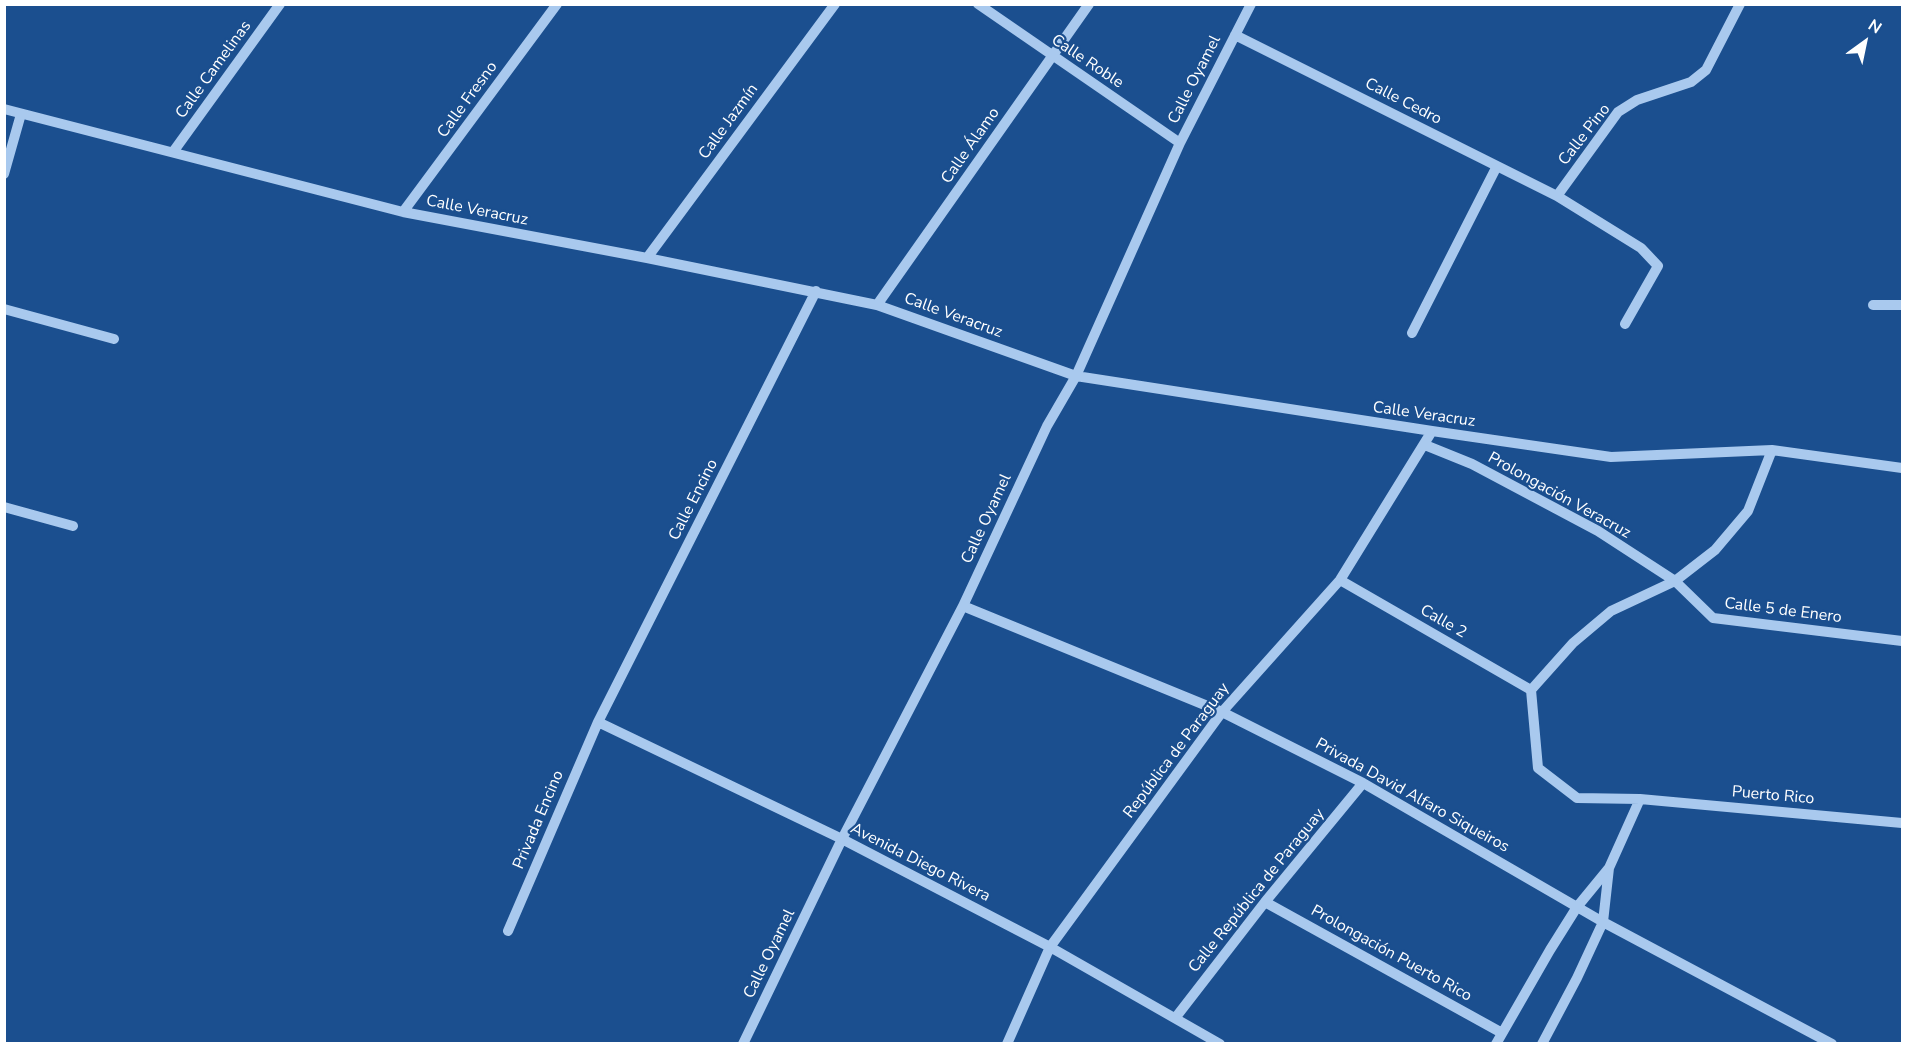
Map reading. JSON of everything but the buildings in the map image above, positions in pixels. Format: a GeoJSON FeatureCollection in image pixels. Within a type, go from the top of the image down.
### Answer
{"type":"FeatureCollection","features":[{"type":"Feature","properties":{"kind":"street","name":"Calle Camelinas"},"geometry":{"type":"LineString","coordinates":[[173,152],[280,4]]}},
{"type":"Feature","properties":{"kind":"street","name":"Calle Fresno"},"geometry":{"type":"LineString","coordinates":[[403,212],[557,4]]}},
{"type":"Feature","properties":{"kind":"street","name":"Calle Jazmín"},"geometry":{"type":"LineString","coordinates":[[647,258],[835,4]]}},
{"type":"Feature","properties":{"kind":"street","name":"Calle Roble"},"geometry":{"type":"LineString","coordinates":[[978,4],[1180,143]]}},
{"type":"Feature","properties":{"kind":"street","name":"Calle Álamo"},"geometry":{"type":"LineString","coordinates":[[877,305],[1089,4]]}},
{"type":"Feature","properties":{"kind":"street","name":"Calle Oyamel"},"geometry":{"type":"LineString","coordinates":[[743,1044],[842,839],[963,606],[1047,426],[1076,376],[1180,143],[1251,4]]}},
{"type":"Feature","properties":{"kind":"street","name":"Calle Pino"},"geometry":{"type":"LineString","coordinates":[[1557,196],[1618,112],[1637,100],[1690,82],[1706,70],[1740,4]]}},
{"type":"Feature","properties":{"kind":"street","name":"Calle Cedro"},"geometry":{"type":"LineString","coordinates":[[1235,35],[1557,196],[1641,248],[1658,266],[1624,324]]}},
{"type":"Feature","properties":{"kind":"street","name":"Calle Veracruz"},"geometry":{"type":"LineString","coordinates":[[4,109],[403,212],[816,291],[877,305],[1076,376],[1611,457],[1772,450],[1902,468]]}},
{"type":"Feature","properties":{"kind":"street"},"geometry":{"type":"LineString","coordinates":[[4,174],[21,114]]}},
{"type":"Feature","properties":{"kind":"street"},"geometry":{"type":"LineString","coordinates":[[1412,333],[1497,166]]}},
{"type":"Feature","properties":{"kind":"street","name":"Calle Encino"},"geometry":{"type":"LineString","coordinates":[[598,722],[816,291]]}},
{"type":"Feature","properties":{"kind":"street"},"geometry":{"type":"LineString","coordinates":[[1873,305],[1902,305]]}},
{"type":"Feature","properties":{"kind":"street"},"geometry":{"type":"LineString","coordinates":[[4,309],[114,339]]}},
{"type":"Feature","properties":{"kind":"street","name":"República de Paraguay"},"geometry":{"type":"LineString","coordinates":[[1007,1044],[1050,947],[1222,712],[1340,580],[1432,431]]}},
{"type":"Feature","properties":{"kind":"street","name":"Prolongación Veracruz"},"geometry":{"type":"LineString","coordinates":[[1425,445],[1472,464],[1598,531],[1675,581]]}},
{"type":"Feature","properties":{"kind":"street"},"geometry":{"type":"LineString","coordinates":[[1531,690],[1574,643],[1611,611],[1675,581],[1715,550],[1748,511],[1772,450]]}},
{"type":"Feature","properties":{"kind":"street"},"geometry":{"type":"LineString","coordinates":[[4,507],[73,526]]}},
{"type":"Feature","properties":{"kind":"street","name":"Calle 2"},"geometry":{"type":"LineString","coordinates":[[1340,580],[1531,690]]}},
{"type":"Feature","properties":{"kind":"street","name":"Calle 5 de Enero"},"geometry":{"type":"LineString","coordinates":[[1675,581],[1713,618],[1902,641]]}},
{"type":"Feature","properties":{"kind":"street","name":"Privada David Alfaro Siqueiros"},"geometry":{"type":"LineString","coordinates":[[963,606],[1222,712],[1363,783],[1577,907],[1832,1044]]}},
{"type":"Feature","properties":{"kind":"street","name":"Puerto Rico"},"geometry":{"type":"LineString","coordinates":[[1531,690],[1538,768],[1578,798],[1640,800],[1902,823]]}},
{"type":"Feature","properties":{"kind":"street","name":"Avenida Diego Rivera"},"geometry":{"type":"LineString","coordinates":[[598,722],[842,839],[1050,947],[1176,1017],[1217,1043]]}},
{"type":"Feature","properties":{"kind":"street","name":"Privada Encino"},"geometry":{"type":"LineString","coordinates":[[507,931],[598,722]]}},
{"type":"Feature","properties":{"kind":"street","name":"Calle República de Paraguay"},"geometry":{"type":"LineString","coordinates":[[1176,1017],[1265,902],[1363,783]]}},
{"type":"Feature","properties":{"kind":"street"},"geometry":{"type":"LineString","coordinates":[[1496,1044],[1577,907],[1609,868],[1640,800]]}},
{"type":"Feature","properties":{"kind":"street"},"geometry":{"type":"LineString","coordinates":[[1542,1044],[1604,922],[1609,868]]}},
{"type":"Feature","properties":{"kind":"street","name":"Prolongación Puerto Rico"},"geometry":{"type":"LineString","coordinates":[[1265,902],[1502,1033]]}}]}
